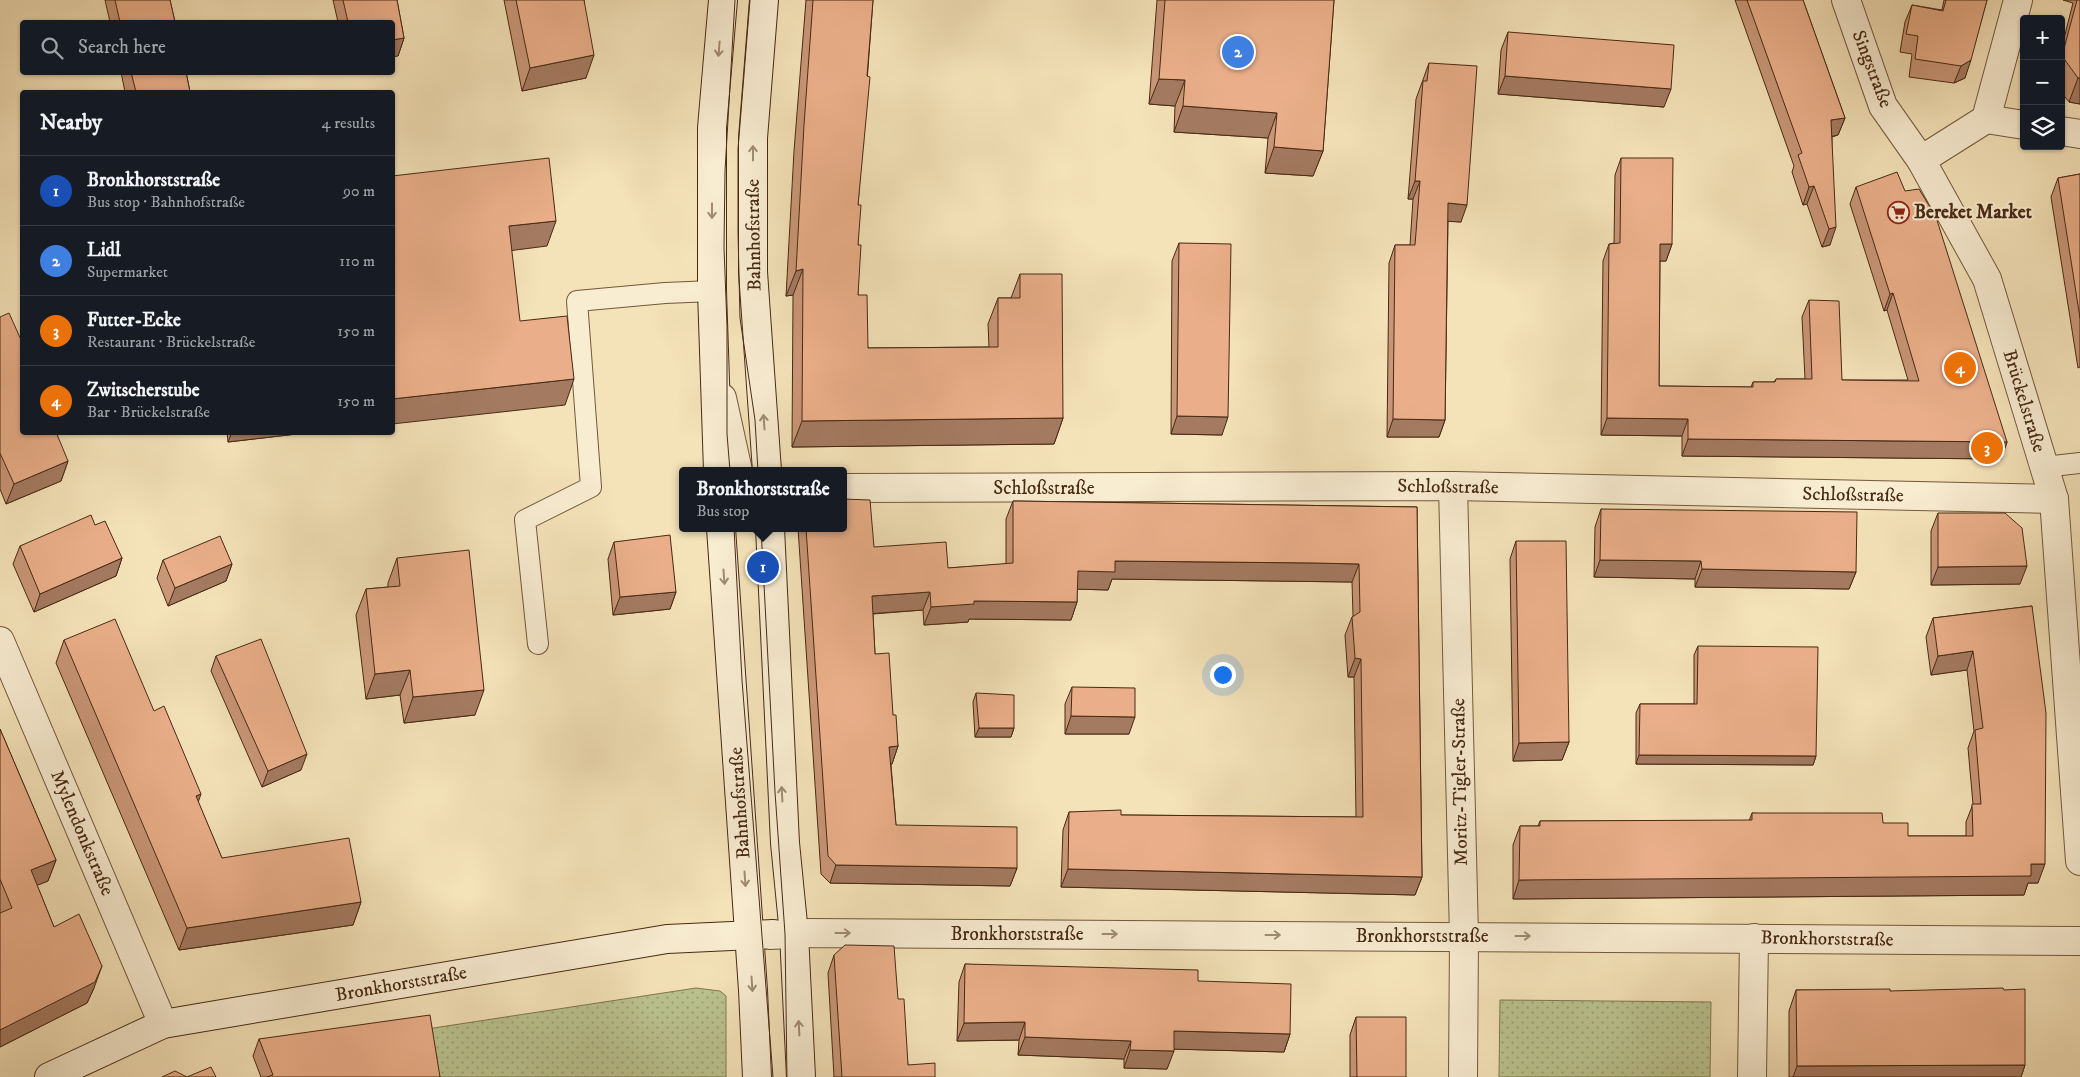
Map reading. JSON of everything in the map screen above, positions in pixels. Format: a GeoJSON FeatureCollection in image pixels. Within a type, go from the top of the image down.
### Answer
{"type":"FeatureCollection","features":[{"type":"Feature","properties":{"kind":"street"},"geometry":{"type":"LineString","coordinates":[[718,467],[712,291],[712,128],[723,0]]}},
{"type":"Feature","properties":{"kind":"street","name":"Bahnhofstraße"},"geometry":{"type":"LineString","coordinates":[[764,0],[753,138],[753,272],[767,467]]}},
{"type":"Feature","properties":{"kind":"street","name":"Singstraße"},"geometry":{"type":"LineString","coordinates":[[1846,0],[1883,106],[1921,160]]}},
{"type":"Feature","properties":{"kind":"street"},"geometry":{"type":"LineString","coordinates":[[1986,119],[2018,0]]}},
{"type":"Feature","properties":{"kind":"street"},"geometry":{"type":"LineString","coordinates":[[1921,160],[1986,119],[2020,124]]}},
{"type":"Feature","properties":{"kind":"street"},"geometry":{"type":"LineString","coordinates":[[2065,132],[2080,134]]}},
{"type":"Feature","properties":{"kind":"street","name":"Brückelstraße"},"geometry":{"type":"LineString","coordinates":[[1921,160],[1987,279],[2054,499],[2080,861]]}},
{"type":"Feature","properties":{"kind":"street"},"geometry":{"type":"LineString","coordinates":[[714,367],[737,467]]}},
{"type":"Feature","properties":{"kind":"street","name":"Schloßstraße"},"geometry":{"type":"LineString","coordinates":[[847,488],[1453,486],[2054,499]]}},
{"type":"Feature","properties":{"kind":"street","name":"Moritz-Tigler-Straße"},"geometry":{"type":"LineString","coordinates":[[1453,486],[1464,936],[1463,1077]]}},
{"type":"Feature","properties":{"kind":"street","name":"Bahnhofstraße"},"geometry":{"type":"LineString","coordinates":[[721,532],[770,935],[800,1077]]}},
{"type":"Feature","properties":{"kind":"street","name":"Bahnhofstraße"},"geometry":{"type":"LineString","coordinates":[[756,1077],[770,935],[784,843],[770,532]]}},
{"type":"Feature","properties":{"kind":"street","name":"Mylendonkstraße"},"geometry":{"type":"LineString","coordinates":[[0,641],[164,1024]]}},
{"type":"Feature","properties":{"kind":"street","name":"Bronkhorststraße"},"geometry":{"type":"LineString","coordinates":[[49,1077],[164,1024],[667,939],[770,935],[1464,936],[2080,941]]}},
{"type":"Feature","properties":{"kind":"street"},"geometry":{"type":"LineString","coordinates":[[1752,1077],[1754,938]]}},
{"type":"Feature","properties":{"kind":"lane"},"geometry":{"type":"LineString","coordinates":[[538,644],[525,520],[591,487],[578,301],[665,292],[712,291]]}},
{"type":"Feature","properties":{"kind":"lane"},"geometry":{"type":"LineString","coordinates":[[2044,467],[2080,463]]}},
{"type":"Feature","properties":{"kind":"green space"},"geometry":{"type":"Polygon","coordinates":[[[696,988],[720,991],[726,996],[726,1077],[435,1077],[427,1029],[696,988]]]}},
{"type":"Feature","properties":{"kind":"green space"},"geometry":{"type":"Polygon","coordinates":[[[1500,1000],[1711,1002],[1710,1077],[1499,1077],[1500,1000]]]}},
{"type":"Feature","properties":{"kind":"building"},"geometry":{"type":"Polygon","coordinates":[[[115,0],[170,0],[175,20],[120,20],[115,0]]]}},
{"type":"Feature","properties":{"kind":"building"},"geometry":{"type":"Polygon","coordinates":[[[343,0],[397,0],[404,38],[395,40],[395,20],[348,20],[343,0]]]}},
{"type":"Feature","properties":{"kind":"building"},"geometry":{"type":"Polygon","coordinates":[[[516,0],[584,0],[594,55],[530,68],[516,0]]]}},
{"type":"Feature","properties":{"kind":"building"},"geometry":{"type":"Polygon","coordinates":[[[813,0],[873,0],[867,76],[870,77],[858,205],[861,205],[858,245],[861,245],[858,295],[867,295],[868,348],[998,347],[998,298],[1020,298],[1020,274],[1062,274],[1063,418],[802,421],[803,269],[796,271],[813,0]]]}},
{"type":"Feature","properties":{"kind":"building"},"geometry":{"type":"Polygon","coordinates":[[[1165,0],[1334,0],[1323,151],[1274,147],[1277,113],[1183,106],[1185,80],[1159,79],[1165,0]]]}},
{"type":"Feature","properties":{"kind":"building"},"geometry":{"type":"Polygon","coordinates":[[[1747,0],[1803,0],[1845,118],[1831,120],[1836,227],[1829,229],[1814,186],[1809,187],[1798,155],[1802,153],[1747,0]]]}},
{"type":"Feature","properties":{"kind":"building"},"geometry":{"type":"Polygon","coordinates":[[[1946,0],[1987,0],[1971,60],[1961,66],[1915,59],[1918,36],[1906,34],[1912,5],[1943,11],[1946,0]]]}},
{"type":"Feature","properties":{"kind":"building"},"geometry":{"type":"Polygon","coordinates":[[[2077,0],[2080,0],[2080,78],[2078,78],[2065,60],[2065,45],[2077,0]]]}},
{"type":"Feature","properties":{"kind":"building"},"geometry":{"type":"Polygon","coordinates":[[[1508,32],[1674,45],[1671,89],[1505,76],[1508,32]]]}},
{"type":"Feature","properties":{"kind":"building"},"geometry":{"type":"Polygon","coordinates":[[[1429,63],[1477,66],[1467,205],[1448,203],[1445,420],[1393,419],[1395,245],[1415,245],[1420,181],[1415,181],[1423,81],[1427,81],[1429,63]]]}},
{"type":"Feature","properties":{"kind":"building"},"geometry":{"type":"Polygon","coordinates":[[[132,75],[187,75],[190,90],[136,90],[132,75]]]}},
{"type":"Feature","properties":{"kind":"building"},"geometry":{"type":"Polygon","coordinates":[[[549,158],[556,221],[509,226],[520,321],[567,316],[574,379],[395,399],[395,176],[549,158]]]}},
{"type":"Feature","properties":{"kind":"building"},"geometry":{"type":"Polygon","coordinates":[[[1621,158],[1673,158],[1672,244],[1660,244],[1659,386],[1753,387],[1753,382],[1775,382],[1776,379],[1812,379],[1809,300],[1839,301],[1842,380],[1919,381],[1893,293],[1890,294],[1856,187],[1897,172],[1905,191],[1919,189],[1936,217],[2007,442],[1688,439],[1688,419],[1607,418],[1609,244],[1620,243],[1621,158]]]}},
{"type":"Feature","properties":{"kind":"building"},"geometry":{"type":"Polygon","coordinates":[[[2080,174],[2080,318],[2058,178],[2080,174]]]}},
{"type":"Feature","properties":{"kind":"building"},"geometry":{"type":"Polygon","coordinates":[[[1179,243],[1231,244],[1228,417],[1177,416],[1179,243]]]}},
{"type":"Feature","properties":{"kind":"building"},"geometry":{"type":"Polygon","coordinates":[[[9,313],[20,338],[20,435],[57,435],[68,461],[14,484],[0,453],[0,317],[9,313]]]}},
{"type":"Feature","properties":{"kind":"building"},"geometry":{"type":"Polygon","coordinates":[[[847,499],[870,500],[874,547],[946,542],[948,568],[1013,563],[1013,501],[1417,507],[1422,877],[1068,869],[1069,812],[1121,810],[1121,815],[1363,817],[1361,659],[1355,658],[1352,617],[1360,612],[1359,564],[1115,561],[1115,572],[1078,571],[1077,602],[974,601],[974,604],[931,607],[930,592],[872,596],[875,654],[889,653],[893,715],[896,715],[898,746],[889,747],[896,825],[1017,827],[1017,868],[836,865],[828,856],[806,532],[847,532],[847,499]]]}},
{"type":"Feature","properties":{"kind":"building"},"geometry":{"type":"Polygon","coordinates":[[[1601,509],[1857,512],[1856,572],[1702,569],[1701,561],[1600,560],[1601,509]]]}},
{"type":"Feature","properties":{"kind":"building"},"geometry":{"type":"Polygon","coordinates":[[[1938,513],[2005,513],[2022,528],[2027,566],[1938,567],[1938,513]]]}},
{"type":"Feature","properties":{"kind":"building"},"geometry":{"type":"Polygon","coordinates":[[[91,515],[95,525],[105,521],[122,558],[40,594],[20,546],[91,515]]]}},
{"type":"Feature","properties":{"kind":"building"},"geometry":{"type":"Polygon","coordinates":[[[670,535],[676,592],[620,597],[614,542],[670,535]]]}},
{"type":"Feature","properties":{"kind":"building"},"geometry":{"type":"Polygon","coordinates":[[[220,536],[232,564],[175,588],[163,560],[220,536]]]}},
{"type":"Feature","properties":{"kind":"building"},"geometry":{"type":"Polygon","coordinates":[[[1516,541],[1566,541],[1569,742],[1519,743],[1516,541]]]}},
{"type":"Feature","properties":{"kind":"building"},"geometry":{"type":"Polygon","coordinates":[[[469,550],[484,690],[413,697],[410,670],[375,674],[366,589],[400,586],[397,558],[469,550]]]}},
{"type":"Feature","properties":{"kind":"building"},"geometry":{"type":"Polygon","coordinates":[[[2032,606],[2046,713],[2045,864],[2031,864],[2031,876],[1519,880],[1520,826],[1540,826],[1540,821],[1752,820],[1752,813],[1882,813],[1883,823],[1908,823],[1908,836],[1973,836],[1972,804],[1981,804],[1975,730],[1983,728],[1973,651],[1938,656],[1933,618],[2032,606]]]}},
{"type":"Feature","properties":{"kind":"building"},"geometry":{"type":"Polygon","coordinates":[[[115,619],[154,711],[164,706],[201,794],[196,796],[222,858],[349,838],[361,902],[187,928],[64,640],[115,619]]]}},
{"type":"Feature","properties":{"kind":"building"},"geometry":{"type":"Polygon","coordinates":[[[261,639],[307,754],[268,771],[216,656],[261,639]]]}},
{"type":"Feature","properties":{"kind":"building"},"geometry":{"type":"Polygon","coordinates":[[[1698,646],[1818,647],[1816,756],[1639,755],[1640,704],[1697,704],[1698,646]]]}},
{"type":"Feature","properties":{"kind":"building"},"geometry":{"type":"Polygon","coordinates":[[[1072,687],[1135,688],[1135,717],[1071,716],[1072,687]]]}},
{"type":"Feature","properties":{"kind":"building"},"geometry":{"type":"Polygon","coordinates":[[[976,693],[1014,695],[1014,728],[979,728],[976,693]]]}},
{"type":"Feature","properties":{"kind":"building"},"geometry":{"type":"Polygon","coordinates":[[[0,729],[56,860],[31,870],[54,927],[79,914],[102,966],[95,982],[0,1030],[0,913],[12,908],[0,879],[0,729]]]}},
{"type":"Feature","properties":{"kind":"building"},"geometry":{"type":"Polygon","coordinates":[[[845,945],[894,946],[898,999],[904,999],[908,1065],[935,1063],[935,1077],[842,1077],[834,955],[845,945]]]}},
{"type":"Feature","properties":{"kind":"building"},"geometry":{"type":"Polygon","coordinates":[[[965,964],[1198,970],[1198,981],[1291,984],[1290,1034],[1174,1031],[1174,1051],[1130,1050],[1131,1041],[1025,1037],[1025,1022],[964,1023],[965,964]]]}},
{"type":"Feature","properties":{"kind":"building"},"geometry":{"type":"Polygon","coordinates":[[[2003,988],[2004,990],[2025,989],[2025,1065],[1797,1066],[1796,990],[1890,989],[1890,991],[2003,988]]]}},
{"type":"Feature","properties":{"kind":"building"},"geometry":{"type":"Polygon","coordinates":[[[430,1015],[440,1077],[267,1077],[273,1075],[259,1039],[430,1015]]]}},
{"type":"Feature","properties":{"kind":"building"},"geometry":{"type":"Polygon","coordinates":[[[1356,1017],[1406,1017],[1406,1077],[1357,1077],[1356,1017]]]}},
{"type":"Feature","properties":{"kind":"building"},"geometry":{"type":"Polygon","coordinates":[[[211,1067],[216,1077],[187,1077],[211,1067]]]}},
{"type":"Feature","properties":{"kind":"building"},"geometry":{"type":"Polygon","coordinates":[[[175,1071],[187,1077],[162,1077],[175,1071]]]}},
{"type":"Feature","properties":{"kind":"tram line"},"geometry":{"type":"LineString","coordinates":[[730,467],[727,434],[727,326],[724,247],[725,171],[735,0]]}},
{"type":"Feature","properties":{"kind":"tram line"},"geometry":{"type":"LineString","coordinates":[[750,0],[738,149],[738,232],[740,318],[755,420],[758,467]]}},
{"type":"Feature","properties":{"kind":"tram line"},"geometry":{"type":"LineString","coordinates":[[734,532],[742,680],[773,1077]]}},
{"type":"Feature","properties":{"kind":"tram line"},"geometry":{"type":"LineString","coordinates":[[761,532],[775,792],[785,934],[787,1077]]}},
{"type":"Feature","properties":{"kind":"place","name":"Lidl"},"geometry":{"type":"Point","coordinates":[1238,52]}},
{"type":"Feature","properties":{"kind":"place","name":"Bereket Market"},"geometry":{"type":"Point","coordinates":[1898,212]}},
{"type":"Feature","properties":{"kind":"place","name":"Zwitscherstube"},"geometry":{"type":"Point","coordinates":[1960,368]}},
{"type":"Feature","properties":{"kind":"place","name":"Futter-Ecke"},"geometry":{"type":"Point","coordinates":[1987,448]}},
{"type":"Feature","properties":{"kind":"place","name":"Bronkhorststraße"},"geometry":{"type":"Point","coordinates":[763,567]}}]}
